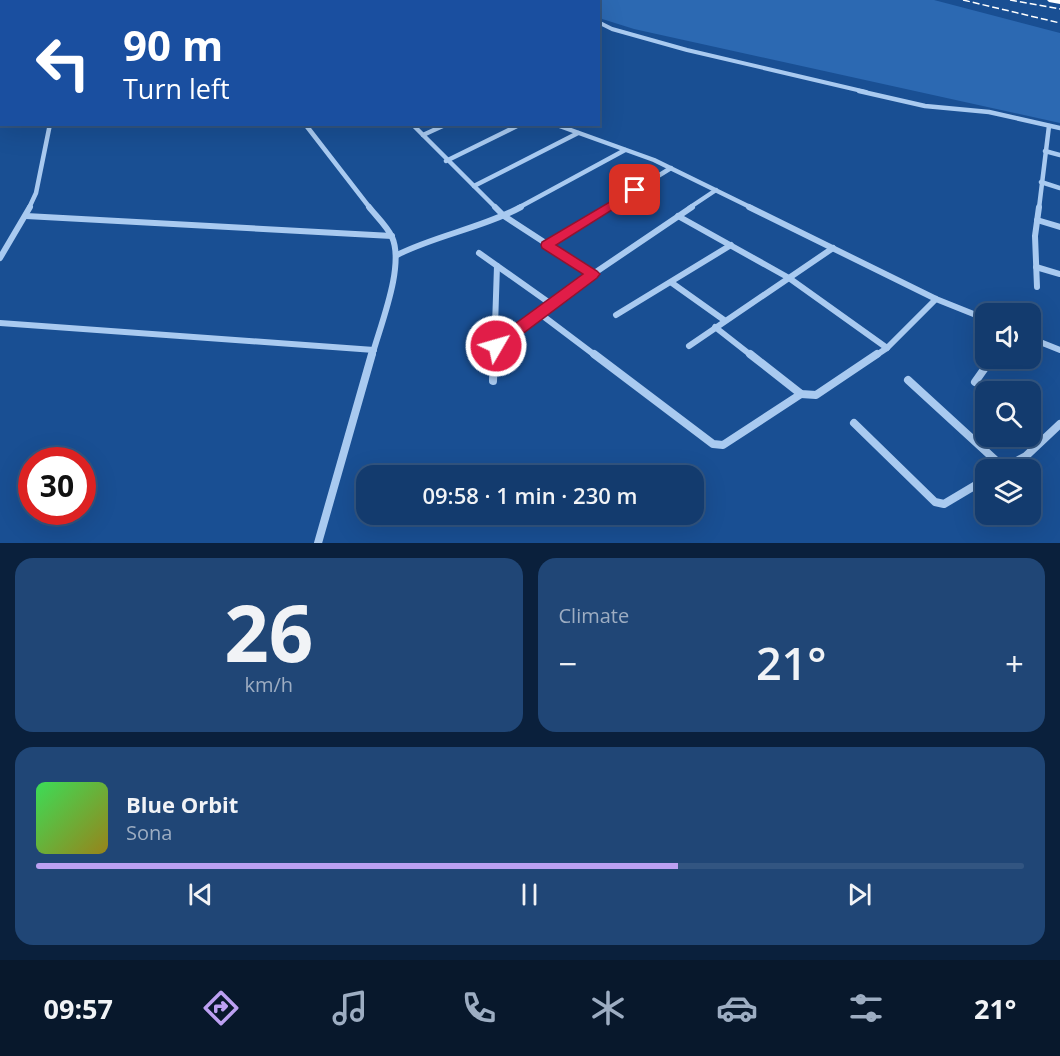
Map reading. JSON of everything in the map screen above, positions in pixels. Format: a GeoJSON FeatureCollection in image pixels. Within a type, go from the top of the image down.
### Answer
{"type":"FeatureCollection","features":[{"type":"Feature","properties":{"kind":"highway"},"geometry":{"type":"LineString","coordinates":[[1052,0],[1060,1]]}},
{"type":"Feature","properties":{"kind":"street"},"geometry":{"type":"LineString","coordinates":[[600,23],[612,29],[687,50],[925,106],[989,112],[1060,128]]}},
{"type":"Feature","properties":{"kind":"street"},"geometry":{"type":"LineString","coordinates":[[0,258],[26,216],[38,185],[50,126]]}},
{"type":"Feature","properties":{"kind":"street"},"geometry":{"type":"LineString","coordinates":[[307,126],[392,236],[397,255],[391,288],[374,350],[318,543]]}},
{"type":"Feature","properties":{"kind":"street"},"geometry":{"type":"LineString","coordinates":[[414,126],[446,161],[504,216],[593,274]]}},
{"type":"Feature","properties":{"kind":"street"},"geometry":{"type":"LineString","coordinates":[[423,135],[443,126]]}},
{"type":"Feature","properties":{"kind":"street"},"geometry":{"type":"LineString","coordinates":[[446,161],[517,126]]}},
{"type":"Feature","properties":{"kind":"street"},"geometry":{"type":"LineString","coordinates":[[559,126],[670,168],[936,299],[975,315]]}},
{"type":"Feature","properties":{"kind":"street"},"geometry":{"type":"LineString","coordinates":[[1037,286],[1037,220],[1049,126]]}},
{"type":"Feature","properties":{"kind":"street"},"geometry":{"type":"LineString","coordinates":[[474,186],[578,133]]}},
{"type":"Feature","properties":{"kind":"street"},"geometry":{"type":"LineString","coordinates":[[397,255],[415,246],[504,216],[625,150]]}},
{"type":"Feature","properties":{"kind":"street"},"geometry":{"type":"LineString","coordinates":[[1045,151],[1060,155]]}},
{"type":"Feature","properties":{"kind":"street"},"geometry":{"type":"LineString","coordinates":[[547,245],[670,168]]}},
{"type":"Feature","properties":{"kind":"street"},"geometry":{"type":"LineString","coordinates":[[1041,182],[1060,188]]}},
{"type":"Feature","properties":{"kind":"street"},"geometry":{"type":"LineString","coordinates":[[496,346],[593,274],[716,190]]}},
{"type":"Feature","properties":{"kind":"street"},"geometry":{"type":"LineString","coordinates":[[26,216],[392,236]]}},
{"type":"Feature","properties":{"kind":"street"},"geometry":{"type":"LineString","coordinates":[[678,216],[789,278],[887,348]]}},
{"type":"Feature","properties":{"kind":"street"},"geometry":{"type":"LineString","coordinates":[[1037,220],[1060,227]]}},
{"type":"Feature","properties":{"kind":"street"},"geometry":{"type":"LineString","coordinates":[[616,315],[731,245]]}},
{"type":"Feature","properties":{"kind":"street"},"geometry":{"type":"LineString","coordinates":[[689,346],[724,320],[833,248]]}},
{"type":"Feature","properties":{"kind":"street"},"geometry":{"type":"LineString","coordinates":[[479,253],[551,304]]}},
{"type":"Feature","properties":{"kind":"street"},"geometry":{"type":"LineString","coordinates":[[493,381],[497,266]]}},
{"type":"Feature","properties":{"kind":"street"},"geometry":{"type":"LineString","coordinates":[[1036,267],[1060,274]]}},
{"type":"Feature","properties":{"kind":"street"},"geometry":{"type":"LineString","coordinates":[[672,283],[724,320]]}},
{"type":"Feature","properties":{"kind":"street"},"geometry":{"type":"LineString","coordinates":[[715,327],[801,394],[809,396],[816,395],[887,348],[936,299]]}},
{"type":"Feature","properties":{"kind":"street"},"geometry":{"type":"LineString","coordinates":[[539,313],[713,444],[723,445],[801,394]]}},
{"type":"Feature","properties":{"kind":"street"},"geometry":{"type":"LineString","coordinates":[[0,323],[374,350]]}},
{"type":"Feature","properties":{"kind":"street"},"geometry":{"type":"LineString","coordinates":[[1041,342],[1060,350]]}},
{"type":"Feature","properties":{"kind":"street"},"geometry":{"type":"LineString","coordinates":[[908,380],[992,459]]}},
{"type":"Feature","properties":{"kind":"street"},"geometry":{"type":"LineString","coordinates":[[854,423],[935,502],[944,504],[975,486]]}},
{"type":"Feature","properties":{"kind":"street"},"geometry":{"type":"LineString","coordinates":[[1021,459],[1060,424]]}},
{"type":"Feature","properties":{"kind":"shaded area"},"geometry":{"type":"Polygon","coordinates":[[[600,0],[934,0],[1060,33],[1060,123],[634,29],[600,18],[600,0]]]}},
{"type":"Feature","properties":{"kind":"railway"},"geometry":{"type":"LineString","coordinates":[[963,0],[1060,23]]}},
{"type":"Feature","properties":{"kind":"railway"},"geometry":{"type":"LineString","coordinates":[[1010,0],[1060,9]]}},
{"type":"Feature","properties":{"kind":"route"},"geometry":{"type":"LineString","coordinates":[[496,346],[593,274],[547,245],[635,190]]}}]}
